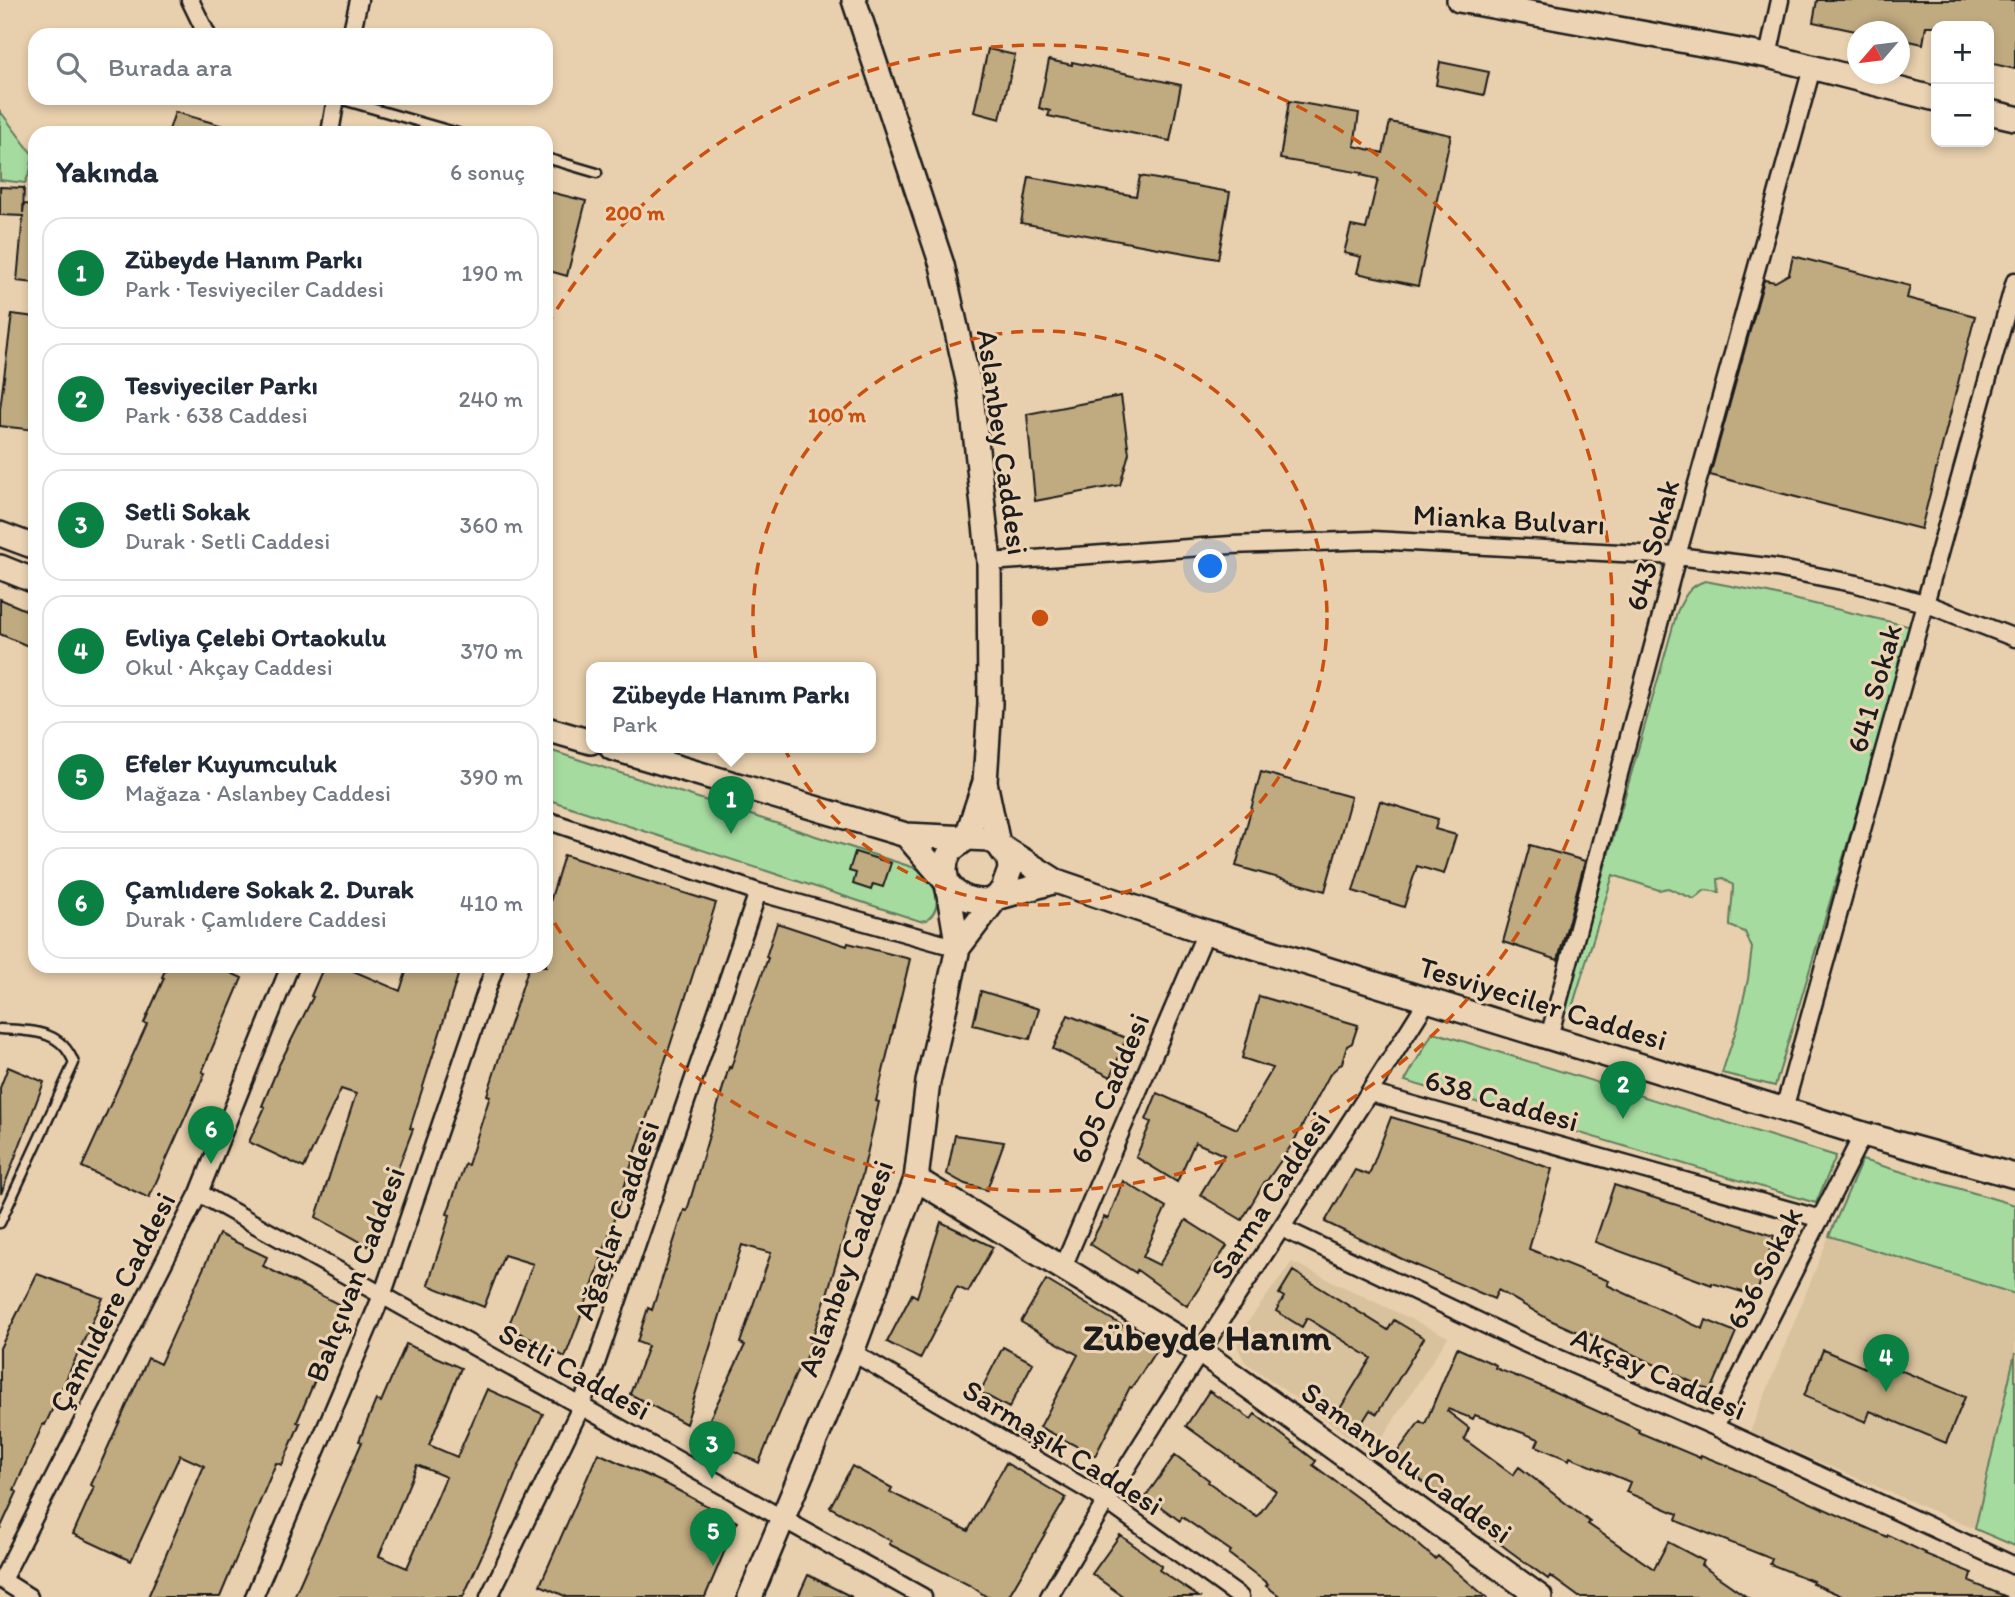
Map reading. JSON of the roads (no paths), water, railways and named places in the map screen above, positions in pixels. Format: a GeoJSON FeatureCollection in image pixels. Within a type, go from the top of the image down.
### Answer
{"type":"FeatureCollection","features":[{"type":"Feature","properties":{"kind":"street"},"geometry":{"type":"LineString","coordinates":[[190,0],[204,28]]}},
{"type":"Feature","properties":{"kind":"street"},"geometry":{"type":"LineString","coordinates":[[353,28],[359,0]]}},
{"type":"Feature","properties":{"kind":"street","name":"Aslanbey Caddesi"},"geometry":{"type":"LineString","coordinates":[[854,0],[942,265],[971,394],[989,562],[990,704],[985,782]]}},
{"type":"Feature","properties":{"kind":"street"},"geometry":{"type":"LineString","coordinates":[[1459,0],[1768,56],[1931,98]]}},
{"type":"Feature","properties":{"kind":"street"},"geometry":{"type":"LineString","coordinates":[[1768,56],[1780,0]]}},
{"type":"Feature","properties":{"kind":"street","name":"643 Sokak"},"geometry":{"type":"LineString","coordinates":[[1549,1037],[1677,556],[1812,68]]}},
{"type":"Feature","properties":{"kind":"street"},"geometry":{"type":"LineString","coordinates":[[331,126],[335,105]]}},
{"type":"Feature","properties":{"kind":"street"},"geometry":{"type":"LineString","coordinates":[[1994,113],[2015,118]]}},
{"type":"Feature","properties":{"kind":"street","name":"641 Sokak"},"geometry":{"type":"LineString","coordinates":[[1784,1110],[2015,281]]}},
{"type":"Feature","properties":{"kind":"street"},"geometry":{"type":"LineString","coordinates":[[0,534],[28,544]]}},
{"type":"Feature","properties":{"kind":"street","name":"Mianka Bulvarı"},"geometry":{"type":"LineString","coordinates":[[989,562],[1231,545],[1372,540],[1677,556],[1776,568],[1857,584],[1927,604],[2015,638]]}},
{"type":"Feature","properties":{"kind":"street"},"geometry":{"type":"LineString","coordinates":[[0,567],[28,579]]}},
{"type":"Feature","properties":{"kind":"street"},"geometry":{"type":"LineString","coordinates":[[553,731],[586,741]]}},
{"type":"Feature","properties":{"kind":"street"},"geometry":{"type":"LineString","coordinates":[[629,753],[906,835],[966,839],[979,837],[999,844]]}},
{"type":"Feature","properties":{"kind":"street"},"geometry":{"type":"LineString","coordinates":[[958,948],[945,871],[946,860],[951,850],[966,839],[985,782]]}},
{"type":"Feature","properties":{"kind":"street"},"geometry":{"type":"LineString","coordinates":[[958,948],[1003,889],[1010,870],[1005,851],[999,844],[985,782]]}},
{"type":"Feature","properties":{"kind":"street"},"geometry":{"type":"LineString","coordinates":[[553,822],[758,892],[958,948]]}},
{"type":"Feature","properties":{"kind":"street"},"geometry":{"type":"LineString","coordinates":[[906,835],[955,892],[964,898],[986,901],[1056,881]]}},
{"type":"Feature","properties":{"kind":"street","name":"Tesviyeciler Caddesi"},"geometry":{"type":"LineString","coordinates":[[999,844],[1056,881],[1206,932],[1863,1134],[2015,1176]]}},
{"type":"Feature","properties":{"kind":"street","name":"Ağaçlar Caddesi"},"geometry":{"type":"LineString","coordinates":[[489,1597],[581,1408],[758,892]]}},
{"type":"Feature","properties":{"kind":"street","name":"605 Caddesi"},"geometry":{"type":"LineString","coordinates":[[1063,1267],[1206,932]]}},
{"type":"Feature","properties":{"kind":"street","name":"Aslanbey Caddesi"},"geometry":{"type":"LineString","coordinates":[[750,1597],[852,1352],[916,1178],[928,1082],[958,948]]}},
{"type":"Feature","properties":{"kind":"street","name":"Çamlıdere Caddesi"},"geometry":{"type":"LineString","coordinates":[[29,1597],[2,1580],[199,1193],[286,973]]}},
{"type":"Feature","properties":{"kind":"street","name":"Bahçıvan Caddesi"},"geometry":{"type":"LineString","coordinates":[[254,1597],[383,1293],[493,973]]}},
{"type":"Feature","properties":{"kind":"street","name":"Sarma Caddesi"},"geometry":{"type":"LineString","coordinates":[[1049,1597],[1105,1500],[1427,1001]]}},
{"type":"Feature","properties":{"kind":"street","name":"638 Caddesi"},"geometry":{"type":"LineString","coordinates":[[1370,1093],[1821,1219]]}},
{"type":"Feature","properties":{"kind":"street","name":"636 Sokak"},"geometry":{"type":"LineString","coordinates":[[1715,1427],[1863,1134]]}},
{"type":"Feature","properties":{"kind":"street","name":"Samanyolu Caddesi"},"geometry":{"type":"LineString","coordinates":[[916,1178],[1201,1352],[1540,1597]]}},
{"type":"Feature","properties":{"kind":"street","name":"Setli Caddesi"},"geometry":{"type":"LineString","coordinates":[[199,1193],[383,1293],[581,1408],[923,1597]]}},
{"type":"Feature","properties":{"kind":"street","name":"Akçay Caddesi"},"geometry":{"type":"LineString","coordinates":[[1282,1228],[1524,1343],[1715,1427],[2015,1566]]}},
{"type":"Feature","properties":{"kind":"street","name":"Sarmaşık Caddesi"},"geometry":{"type":"LineString","coordinates":[[852,1352],[1105,1500],[1240,1597]]}},
{"type":"Feature","properties":{"kind":"lane"},"geometry":{"type":"LineString","coordinates":[[360,105],[434,126]]}},
{"type":"Feature","properties":{"kind":"lane"},"geometry":{"type":"LineString","coordinates":[[553,160],[597,173]]}},
{"type":"Feature","properties":{"kind":"lane"},"geometry":{"type":"LineString","coordinates":[[0,1029],[51,1035],[66,1048],[74,1063],[0,1223]]}},
{"type":"Feature","properties":{"kind":"place","name":"Zübeyde Hanım Parkı"},"geometry":{"type":"Point","coordinates":[731,834]}},
{"type":"Feature","properties":{"kind":"place","name":"Tesviyeciler Parkı"},"geometry":{"type":"Point","coordinates":[1623,1119]}},
{"type":"Feature","properties":{"kind":"place","name":"Çamlıdere Sokak 2. Durak"},"geometry":{"type":"Point","coordinates":[211,1164]}},
{"type":"Feature","properties":{"kind":"place","name":"Evliya Çelebi Ortaokulu"},"geometry":{"type":"Point","coordinates":[1886,1392]}},
{"type":"Feature","properties":{"kind":"place","name":"Setli Sokak"},"geometry":{"type":"Point","coordinates":[712,1479]}},
{"type":"Feature","properties":{"kind":"place","name":"Efeler Kuyumculuk"},"geometry":{"type":"Point","coordinates":[713,1566]}},
{"type":"Feature","properties":{"kind":"district","name":"Zübeyde Hanım"},"geometry":{"type":"Point","coordinates":[1207,1337]}}]}
